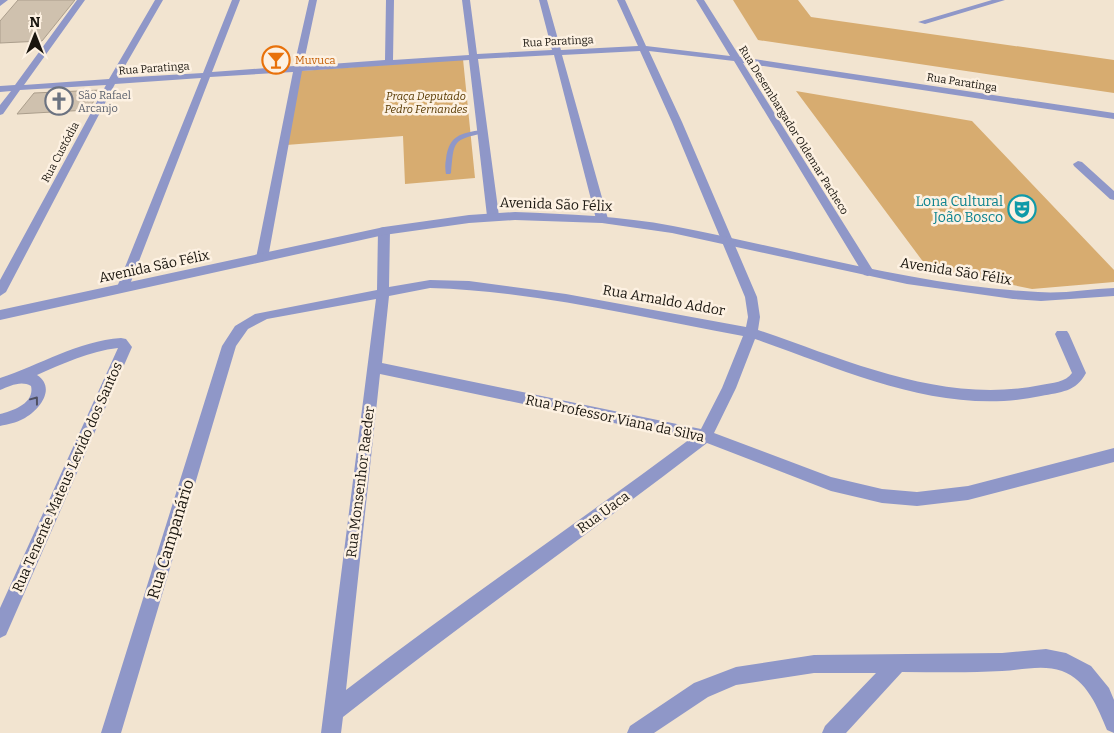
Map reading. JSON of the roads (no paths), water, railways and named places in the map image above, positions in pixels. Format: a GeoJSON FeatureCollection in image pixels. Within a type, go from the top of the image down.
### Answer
{"type":"FeatureCollection","features":[{"type":"Feature","properties":{"kind":"street"},"geometry":{"type":"LineString","coordinates":[[0,4],[4,0]]}},
{"type":"Feature","properties":{"kind":"street"},"geometry":{"type":"LineString","coordinates":[[0,112],[81,0]]}},
{"type":"Feature","properties":{"kind":"street","name":"Rua Custódia"},"geometry":{"type":"LineString","coordinates":[[0,292],[112,81],[160,0]]}},
{"type":"Feature","properties":{"kind":"street"},"geometry":{"type":"LineString","coordinates":[[123,287],[236,0]]}},
{"type":"Feature","properties":{"kind":"street"},"geometry":{"type":"LineString","coordinates":[[262,258],[313,0]]}},
{"type":"Feature","properties":{"kind":"street"},"geometry":{"type":"LineString","coordinates":[[389,63],[390,0]]}},
{"type":"Feature","properties":{"kind":"street"},"geometry":{"type":"LineString","coordinates":[[466,0],[493,216]]}},
{"type":"Feature","properties":{"kind":"street"},"geometry":{"type":"LineString","coordinates":[[542,0],[558,52],[602,219]]}},
{"type":"Feature","properties":{"kind":"street","name":"Rua Uaca"},"geometry":{"type":"LineString","coordinates":[[332,713],[412,651],[597,518],[704,436],[729,388],[751,333],[754,317],[751,297],[677,122],[621,0]]}},
{"type":"Feature","properties":{"kind":"street","name":"Rua Desembargador Oldemar Pacheco"},"geometry":{"type":"LineString","coordinates":[[700,0],[868,272]]}},
{"type":"Feature","properties":{"kind":"street"},"geometry":{"type":"LineString","coordinates":[[922,22],[1001,0]]}},
{"type":"Feature","properties":{"kind":"street","name":"Rua Paratinga"},"geometry":{"type":"LineString","coordinates":[[0,89],[473,57],[642,48],[735,59],[1114,116]]}},
{"type":"Feature","properties":{"kind":"street"},"geometry":{"type":"LineString","coordinates":[[1078,164],[1114,197]]}},
{"type":"Feature","properties":{"kind":"street","name":"Avenida São Félix"},"geometry":{"type":"LineString","coordinates":[[0,315],[384,231],[493,216],[602,219],[672,229],[907,280],[1013,296],[1042,297],[1114,292]]}},
{"type":"Feature","properties":{"kind":"street","name":"Rua Monsenhor Raeder"},"geometry":{"type":"LineString","coordinates":[[331,733],[383,293],[384,231]]}},
{"type":"Feature","properties":{"kind":"street","name":"Rua Arnaldo Addor"},"geometry":{"type":"LineString","coordinates":[[228,346],[238,330],[251,320],[430,284],[469,285],[566,299],[751,333],[904,385],[943,393],[987,397],[1030,393],[1063,386],[1074,381],[1080,372],[1062,334]]}},
{"type":"Feature","properties":{"kind":"street","name":"Rua Tenente Mateus Levido dos Santos"},"geometry":{"type":"LineString","coordinates":[[0,629],[125,347],[121,343],[110,344],[57,360],[19,377]]}},
{"type":"Feature","properties":{"kind":"street","name":"Rua Campanário"},"geometry":{"type":"LineString","coordinates":[[110,733],[228,346]]}},
{"type":"Feature","properties":{"kind":"street","name":"Rua Professor Viana da Silva"},"geometry":{"type":"LineString","coordinates":[[373,367],[704,436],[831,484],[882,496],[917,500],[968,493],[1114,455]]}},
{"type":"Feature","properties":{"kind":"street"},"geometry":{"type":"LineString","coordinates":[[0,384],[19,377],[29,377],[37,380],[41,386],[40,394],[35,402],[26,410],[15,417],[0,420]]}},
{"type":"Feature","properties":{"kind":"street"},"geometry":{"type":"LineString","coordinates":[[637,733],[701,690],[736,676],[814,664],[1002,662],[1046,658],[1066,662],[1084,673],[1102,695],[1114,723]]}},
{"type":"Feature","properties":{"kind":"street"},"geometry":{"type":"LineString","coordinates":[[832,733],[899,662]]}},
{"type":"Feature","properties":{"kind":"lane"},"geometry":{"type":"LineString","coordinates":[[448,172],[453,140],[467,133],[482,132]]}},
{"type":"Feature","properties":{"kind":"place","name":"Muvuca"},"geometry":{"type":"Point","coordinates":[276,60]}},
{"type":"Feature","properties":{"kind":"place","name":"São Rafael Arcanjo"},"geometry":{"type":"Point","coordinates":[59,101]}},
{"type":"Feature","properties":{"kind":"place","name":"Lona Cultural João Bosco"},"geometry":{"type":"Point","coordinates":[1022,209]}},
{"type":"Feature","properties":{"kind":"park label","name":"Praça Deputado Pedro Fernandes"},"geometry":{"type":"Point","coordinates":[426,102]}}]}
